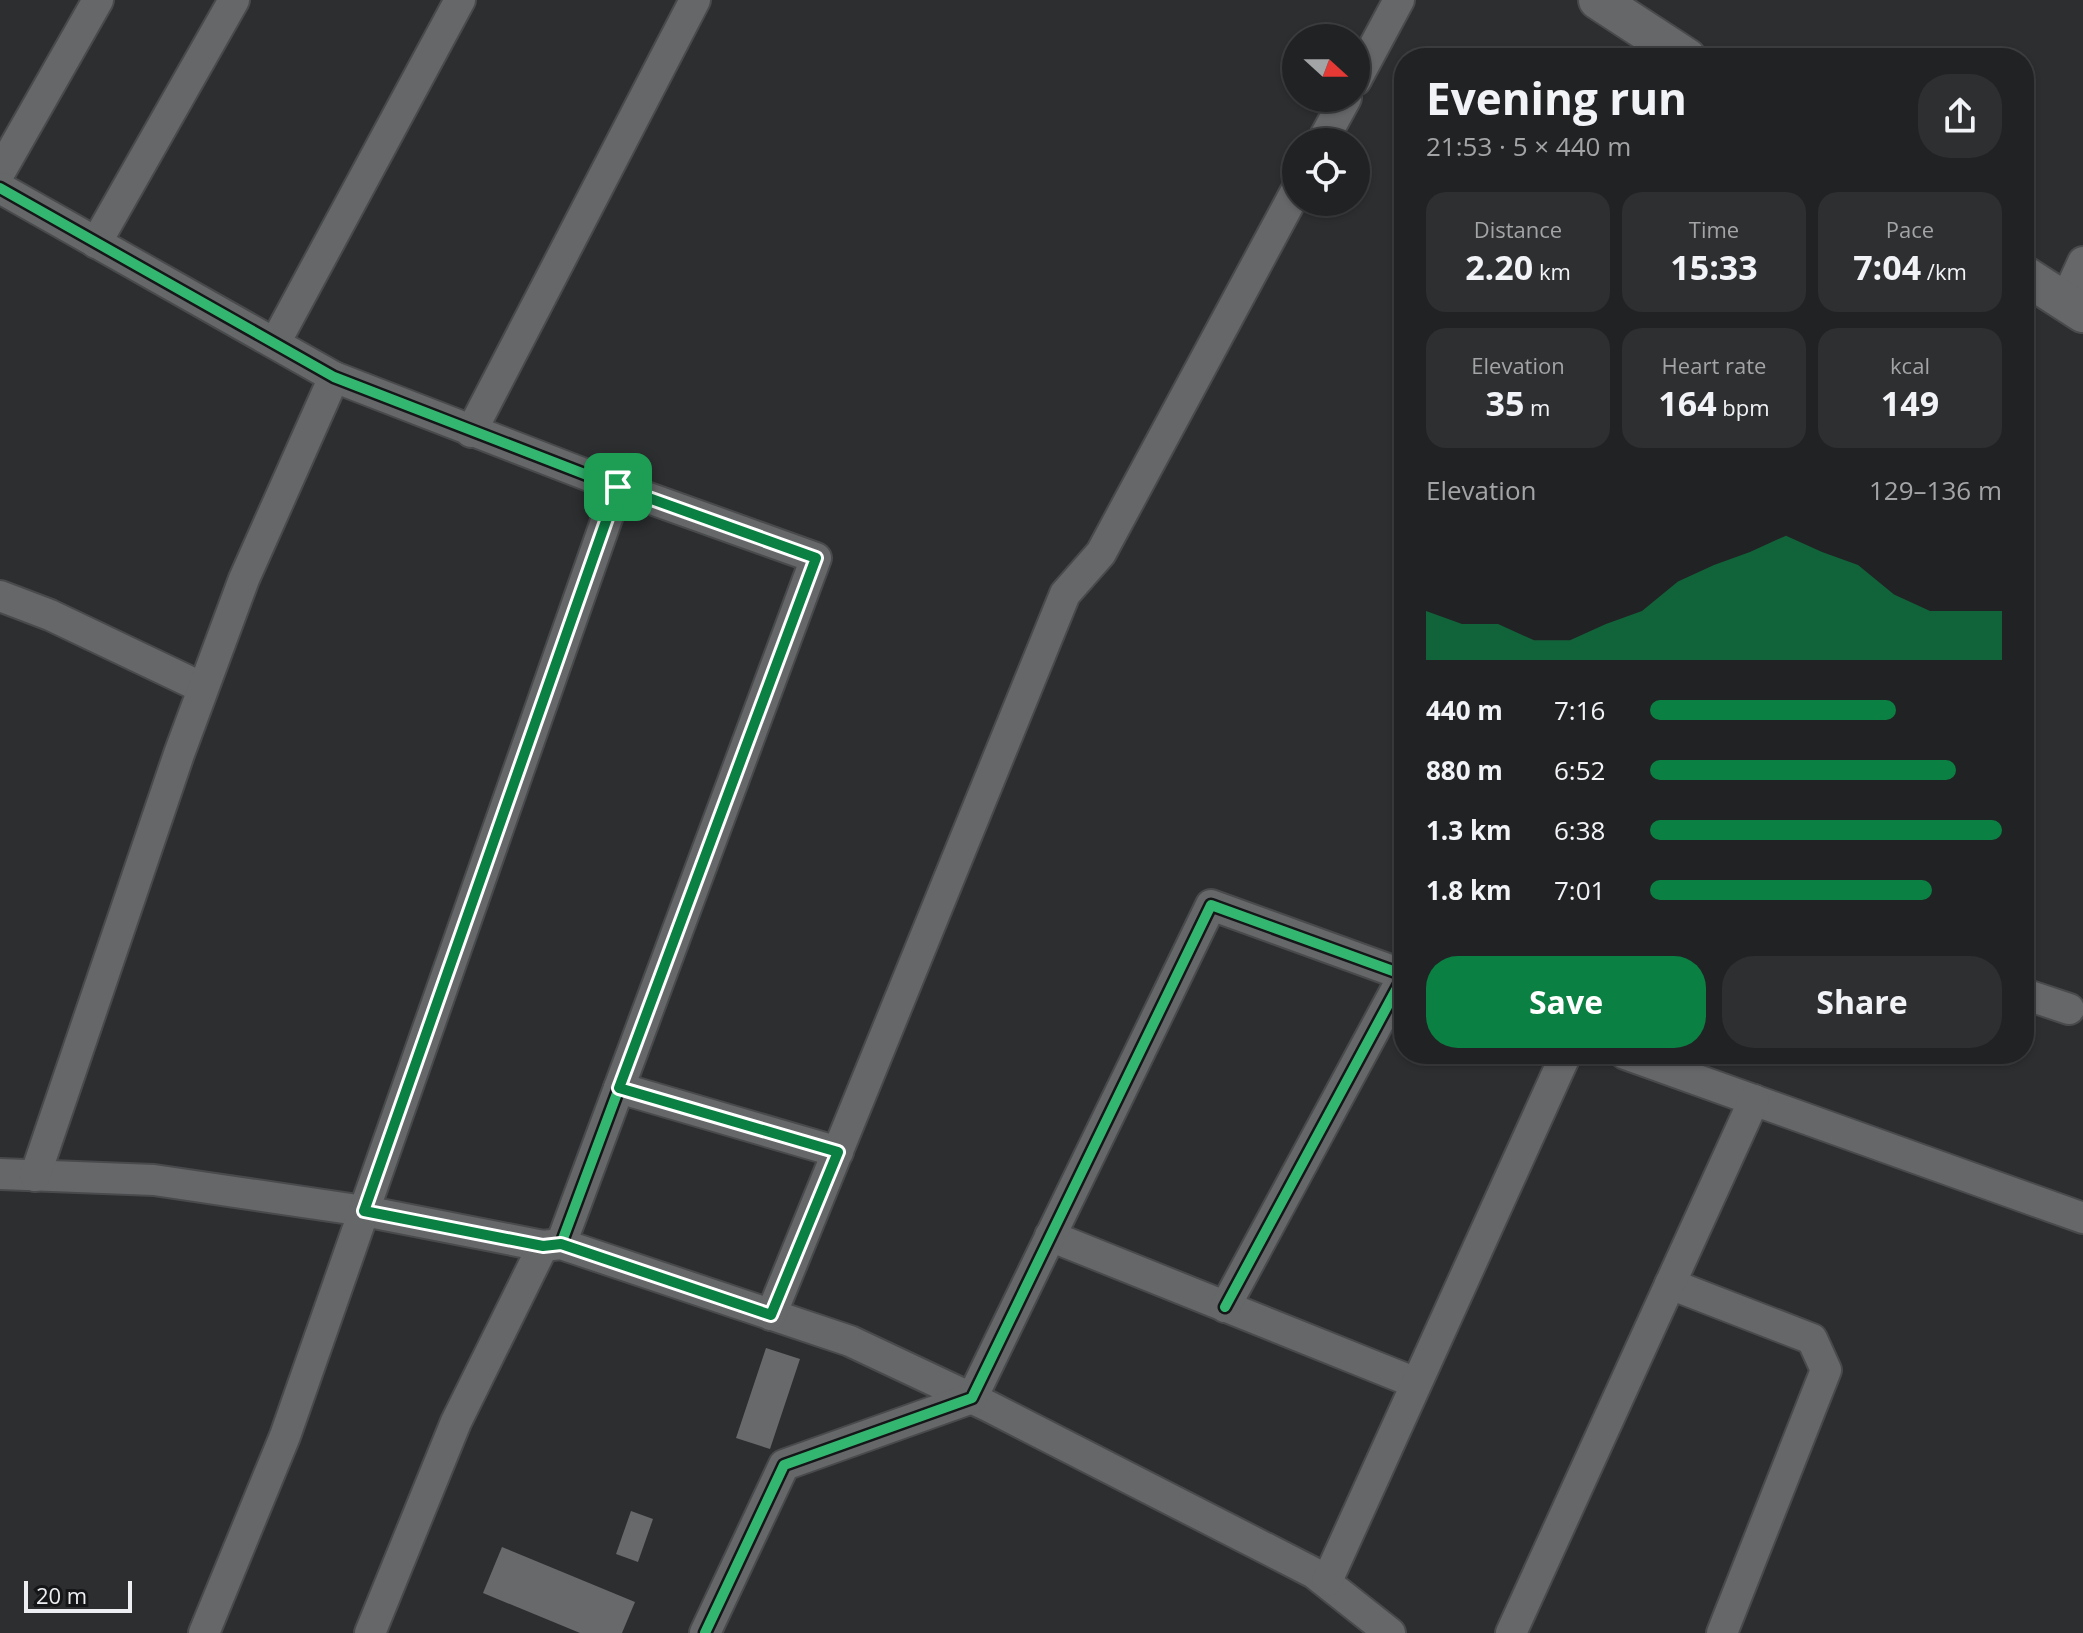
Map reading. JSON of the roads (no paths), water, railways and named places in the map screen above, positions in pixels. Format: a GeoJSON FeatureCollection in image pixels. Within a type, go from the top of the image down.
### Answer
{"type":"FeatureCollection","features":[{"type":"Feature","properties":{"kind":"street"},"geometry":{"type":"LineString","coordinates":[[0,172],[98,0]]}},
{"type":"Feature","properties":{"kind":"street"},"geometry":{"type":"LineString","coordinates":[[96,243],[234,0]]}},
{"type":"Feature","properties":{"kind":"street"},"geometry":{"type":"LineString","coordinates":[[275,343],[460,0]]}},
{"type":"Feature","properties":{"kind":"street"},"geometry":{"type":"LineString","coordinates":[[471,432],[695,0]]}},
{"type":"Feature","properties":{"kind":"street"},"geometry":{"type":"LineString","coordinates":[[1370,54],[1399,0]]}},
{"type":"Feature","properties":{"kind":"street"},"geometry":{"type":"LineString","coordinates":[[1598,0],[1672,48]]}},
{"type":"Feature","properties":{"kind":"street"},"geometry":{"type":"LineString","coordinates":[[0,188],[334,377],[471,432],[816,558],[619,1088],[552,1245],[456,1422],[370,1633]]}},
{"type":"Feature","properties":{"kind":"street"},"geometry":{"type":"LineString","coordinates":[[771,1315],[1065,594],[1101,553],[1283,216]]}},
{"type":"Feature","properties":{"kind":"street"},"geometry":{"type":"LineString","coordinates":[[2034,281],[2074,307],[2083,262]]}},
{"type":"Feature","properties":{"kind":"street"},"geometry":{"type":"LineString","coordinates":[[35,1176],[203,688],[244,579],[334,377]]}},
{"type":"Feature","properties":{"kind":"street"},"geometry":{"type":"LineString","coordinates":[[204,1633],[285,1436],[618,487]]}},
{"type":"Feature","properties":{"kind":"street"},"geometry":{"type":"LineString","coordinates":[[0,596],[50,615],[203,688]]}},
{"type":"Feature","properties":{"kind":"street"},"geometry":{"type":"LineString","coordinates":[[705,1633],[784,1465],[972,1398],[1211,905],[1394,971]]}},
{"type":"Feature","properties":{"kind":"street"},"geometry":{"type":"LineString","coordinates":[[1225,1307],[1394,994]]}},
{"type":"Feature","properties":{"kind":"street"},"geometry":{"type":"LineString","coordinates":[[2034,997],[2069,1009]]}},
{"type":"Feature","properties":{"kind":"street"},"geometry":{"type":"LineString","coordinates":[[1327,1581],[1561,1064]]}},
{"type":"Feature","properties":{"kind":"street"},"geometry":{"type":"LineString","coordinates":[[1653,1064],[2083,1218]]}},
{"type":"Feature","properties":{"kind":"street"},"geometry":{"type":"LineString","coordinates":[[619,1088],[838,1152]]}},
{"type":"Feature","properties":{"kind":"street"},"geometry":{"type":"LineString","coordinates":[[1511,1633],[1754,1100]]}},
{"type":"Feature","properties":{"kind":"street"},"geometry":{"type":"LineString","coordinates":[[0,1174],[154,1180],[364,1211],[552,1245],[850,1341],[972,1398],[1327,1581],[1390,1633]]}},
{"type":"Feature","properties":{"kind":"street"},"geometry":{"type":"LineString","coordinates":[[1050,1236],[1416,1383]]}},
{"type":"Feature","properties":{"kind":"street"},"geometry":{"type":"LineString","coordinates":[[1670,1284],[1812,1339],[1826,1370],[1722,1633]]}}]}
